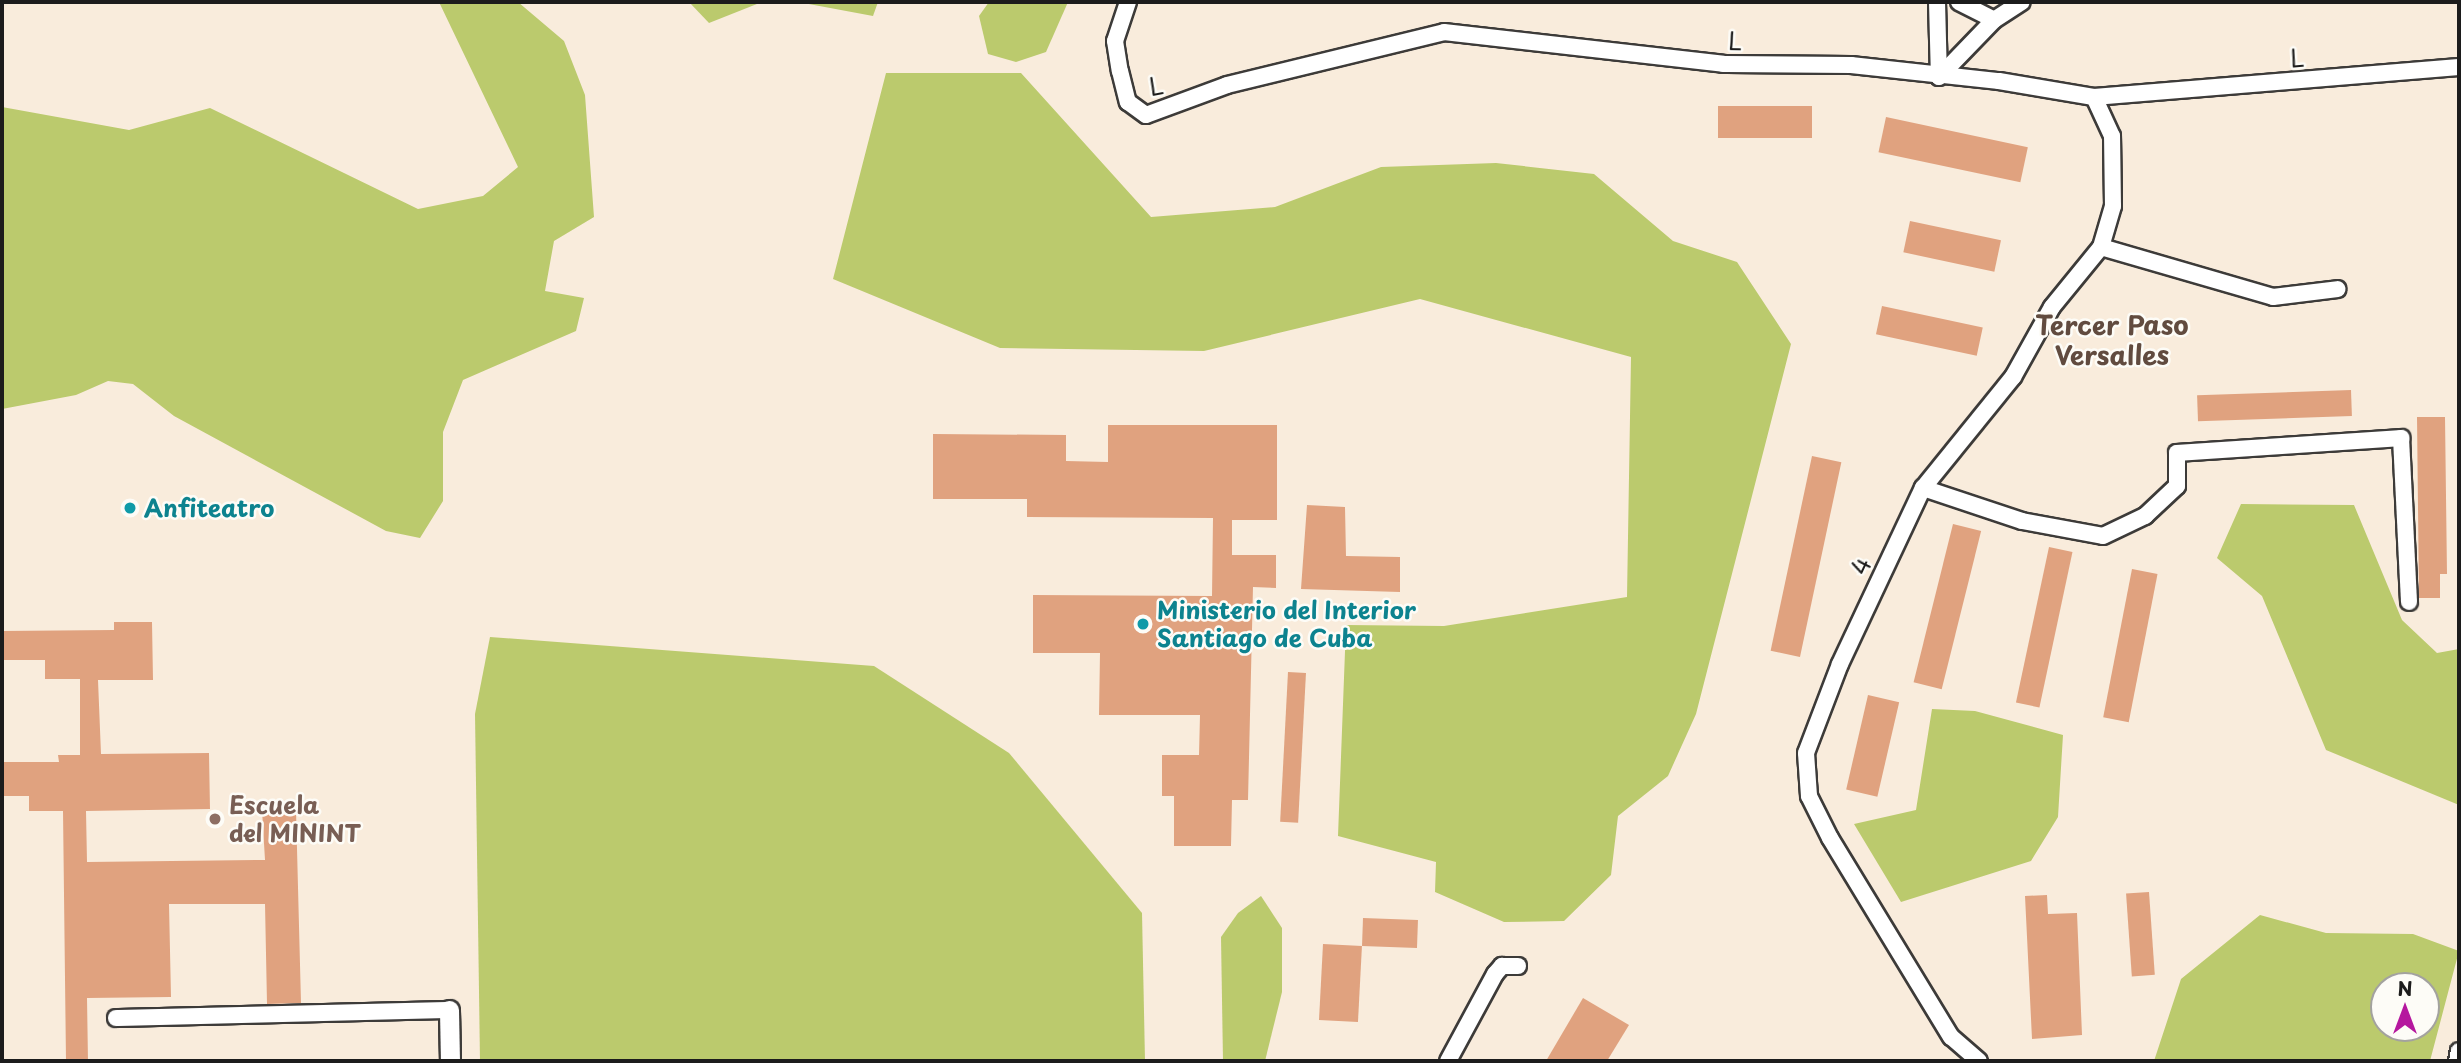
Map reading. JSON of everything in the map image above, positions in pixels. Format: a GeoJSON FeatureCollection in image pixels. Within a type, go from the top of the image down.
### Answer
{"type":"FeatureCollection","features":[{"type":"Feature","properties":{"kind":"street","name":"L"},"geometry":{"type":"LineString","coordinates":[[1128,2],[1115,41],[1128,102],[1146,115],[1227,85],[1444,32],[1723,64],[1851,65],[1939,77],[1999,81],[2094,97],[2459,67]]}},
{"type":"Feature","properties":{"kind":"street"},"geometry":{"type":"LineString","coordinates":[[1937,2],[1939,77]]}},
{"type":"Feature","properties":{"kind":"street"},"geometry":{"type":"LineString","coordinates":[[1958,2],[1994,20]]}},
{"type":"Feature","properties":{"kind":"street"},"geometry":{"type":"LineString","coordinates":[[1939,77],[1994,20],[2022,2]]}},
{"type":"Feature","properties":{"kind":"street","name":"4"},"geometry":{"type":"LineString","coordinates":[[1979,1061],[1951,1037],[1809,796],[1806,753],[1840,664],[1923,488],[2013,377],[2052,307],[2101,247],[2113,206],[2112,136],[2094,97]]}},
{"type":"Feature","properties":{"kind":"street"},"geometry":{"type":"LineString","coordinates":[[2101,247],[2273,297],[2338,289]]}},
{"type":"Feature","properties":{"kind":"street"},"geometry":{"type":"LineString","coordinates":[[1923,488],[2022,521],[2103,536],[2144,516],[2177,486],[2177,453],[2400,438],[2409,602]]}},
{"type":"Feature","properties":{"kind":"street"},"geometry":{"type":"LineString","coordinates":[[1448,1061],[1495,974],[1502,966],[1518,966]]}},
{"type":"Feature","properties":{"kind":"street"},"geometry":{"type":"LineString","coordinates":[[116,1018],[449,1010],[450,1061]]}},
{"type":"Feature","properties":{"kind":"street"},"geometry":{"type":"LineString","coordinates":[[2457,1061],[2459,1051]]}},
{"type":"Feature","properties":{"kind":"green space"},"geometry":{"type":"Polygon","coordinates":[[[439,2],[518,2],[564,41],[585,95],[594,217],[554,241],[545,291],[584,298],[576,331],[463,380],[443,432],[443,501],[420,538],[386,531],[174,416],[133,384],[108,381],[76,395],[2,409],[2,107],[129,130],[210,108],[418,209],[483,196],[518,167],[439,2]]]}},
{"type":"Feature","properties":{"kind":"green space"},"geometry":{"type":"Polygon","coordinates":[[[689,2],[762,2],[709,23],[689,2]]]}},
{"type":"Feature","properties":{"kind":"green space"},"geometry":{"type":"Polygon","coordinates":[[[798,2],[878,2],[873,16],[798,2]]]}},
{"type":"Feature","properties":{"kind":"green space"},"geometry":{"type":"Polygon","coordinates":[[[989,2],[1068,2],[1046,52],[1016,62],[988,54],[979,16],[989,2]]]}},
{"type":"Feature","properties":{"kind":"green space"},"geometry":{"type":"Polygon","coordinates":[[[886,73],[1021,73],[1151,217],[1275,207],[1381,167],[1496,163],[1594,174],[1673,241],[1737,262],[1791,344],[1696,714],[1668,776],[1618,816],[1611,875],[1564,921],[1504,922],[1435,892],[1436,862],[1338,836],[1346,625],[1444,626],[1627,597],[1631,357],[1420,299],[1204,351],[1000,348],[833,279],[886,73]]]}},
{"type":"Feature","properties":{"kind":"green space"},"geometry":{"type":"Polygon","coordinates":[[[2241,504],[2354,505],[2402,620],[2437,653],[2459,649],[2459,805],[2326,750],[2262,596],[2217,558],[2241,504]]]}},
{"type":"Feature","properties":{"kind":"green space"},"geometry":{"type":"Polygon","coordinates":[[[490,637],[874,666],[1009,753],[1142,913],[1145,1061],[480,1061],[475,714],[490,637]]]}},
{"type":"Feature","properties":{"kind":"green space"},"geometry":{"type":"Polygon","coordinates":[[[1932,709],[1975,711],[2063,735],[2058,817],[2031,861],[1901,902],[1854,824],[1916,810],[1932,709]]]}},
{"type":"Feature","properties":{"kind":"green space"},"geometry":{"type":"Polygon","coordinates":[[[1261,896],[1282,928],[1282,992],[1265,1061],[1223,1061],[1221,937],[1238,913],[1261,896]]]}},
{"type":"Feature","properties":{"kind":"green space"},"geometry":{"type":"Polygon","coordinates":[[[2260,915],[2326,933],[2413,934],[2459,951],[2440,1023],[2440,972],[2370,972],[2370,1042],[2435,1042],[2430,1061],[2154,1061],[2181,979],[2260,915]]]}},
{"type":"Feature","properties":{"kind":"building"},"geometry":{"type":"Polygon","coordinates":[[[1718,106],[1812,106],[1812,138],[1718,138],[1718,106]]]}},
{"type":"Feature","properties":{"kind":"building"},"geometry":{"type":"Polygon","coordinates":[[[1886,117],[2028,147],[2020,182],[1879,152],[1886,117]]]}},
{"type":"Feature","properties":{"kind":"building"},"geometry":{"type":"Polygon","coordinates":[[[1910,221],[2001,240],[1994,272],[1903,252],[1910,221]]]}},
{"type":"Feature","properties":{"kind":"building"},"geometry":{"type":"Polygon","coordinates":[[[1882,306],[1983,327],[1977,356],[1876,334],[1882,306]]]}},
{"type":"Feature","properties":{"kind":"building"},"geometry":{"type":"Polygon","coordinates":[[[2351,390],[2352,416],[2198,421],[2197,395],[2351,390]]]}},
{"type":"Feature","properties":{"kind":"building"},"geometry":{"type":"Polygon","coordinates":[[[2417,417],[2445,417],[2447,574],[2440,574],[2440,598],[2419,598],[2417,417]]]}},
{"type":"Feature","properties":{"kind":"building","name":"Ministerio del Interior Santiago de Cuba"},"geometry":{"type":"Polygon","coordinates":[[[1108,425],[1277,425],[1277,520],[1232,520],[1232,555],[1276,555],[1276,588],[1253,587],[1248,800],[1232,800],[1231,846],[1174,846],[1174,796],[1162,796],[1162,755],[1199,755],[1200,715],[1099,715],[1100,653],[1033,653],[1033,595],[1212,596],[1213,518],[1027,517],[1027,499],[933,499],[933,434],[1066,435],[1066,461],[1108,462],[1108,425]]]}},
{"type":"Feature","properties":{"kind":"building"},"geometry":{"type":"Polygon","coordinates":[[[1812,456],[1841,462],[1800,657],[1771,651],[1812,456]]]}},
{"type":"Feature","properties":{"kind":"building"},"geometry":{"type":"Polygon","coordinates":[[[1307,505],[1345,507],[1346,556],[1400,557],[1400,592],[1301,589],[1307,505]]]}},
{"type":"Feature","properties":{"kind":"building"},"geometry":{"type":"Polygon","coordinates":[[[1953,524],[1981,531],[1942,689],[1914,682],[1953,524]]]}},
{"type":"Feature","properties":{"kind":"building"},"geometry":{"type":"Polygon","coordinates":[[[2049,547],[2072,552],[2039,708],[2016,703],[2049,547]]]}},
{"type":"Feature","properties":{"kind":"building"},"geometry":{"type":"Polygon","coordinates":[[[2132,569],[2158,574],[2129,722],[2103,717],[2132,569]]]}},
{"type":"Feature","properties":{"kind":"building"},"geometry":{"type":"Polygon","coordinates":[[[114,622],[152,622],[153,680],[98,680],[101,754],[209,753],[210,809],[86,811],[87,862],[265,860],[262,810],[296,810],[301,1003],[267,1004],[265,904],[169,904],[171,997],[87,998],[88,1061],[66,1061],[63,811],[29,811],[29,796],[2,796],[2,762],[59,762],[58,755],[80,755],[80,679],[45,679],[45,660],[2,660],[2,631],[114,630],[114,622]]]}},
{"type":"Feature","properties":{"kind":"building"},"geometry":{"type":"Polygon","coordinates":[[[1288,672],[1306,673],[1298,823],[1280,822],[1288,672]]]}},
{"type":"Feature","properties":{"kind":"building"},"geometry":{"type":"Polygon","coordinates":[[[1868,695],[1899,702],[1877,797],[1846,790],[1868,695]]]}},
{"type":"Feature","properties":{"kind":"building"},"geometry":{"type":"Polygon","coordinates":[[[2149,892],[2155,975],[2132,976],[2126,894],[2149,892]]]}},
{"type":"Feature","properties":{"kind":"building"},"geometry":{"type":"Polygon","coordinates":[[[2047,895],[2048,914],[2077,913],[2082,1035],[2032,1039],[2025,896],[2047,895]]]}},
{"type":"Feature","properties":{"kind":"building"},"geometry":{"type":"Polygon","coordinates":[[[1363,918],[1418,920],[1417,948],[1362,946],[1363,918]]]}},
{"type":"Feature","properties":{"kind":"building"},"geometry":{"type":"Polygon","coordinates":[[[1323,944],[1362,946],[1358,1022],[1319,1020],[1323,944]]]}},
{"type":"Feature","properties":{"kind":"building"},"geometry":{"type":"Polygon","coordinates":[[[1583,998],[1629,1025],[1607,1061],[1546,1061],[1583,998]]]}},
{"type":"Feature","properties":{"kind":"place","name":"Anfiteatro"},"geometry":{"type":"Point","coordinates":[130,508]}},
{"type":"Feature","properties":{"kind":"place","name":"Ministerio del Interior Santiago de Cuba"},"geometry":{"type":"Point","coordinates":[1143,624]}},
{"type":"Feature","properties":{"kind":"place","name":"Escuela del MININT"},"geometry":{"type":"Point","coordinates":[215,819]}},
{"type":"Feature","properties":{"kind":"district","name":"Tercer Paso Versalles"},"geometry":{"type":"Point","coordinates":[2112,340]}}]}
